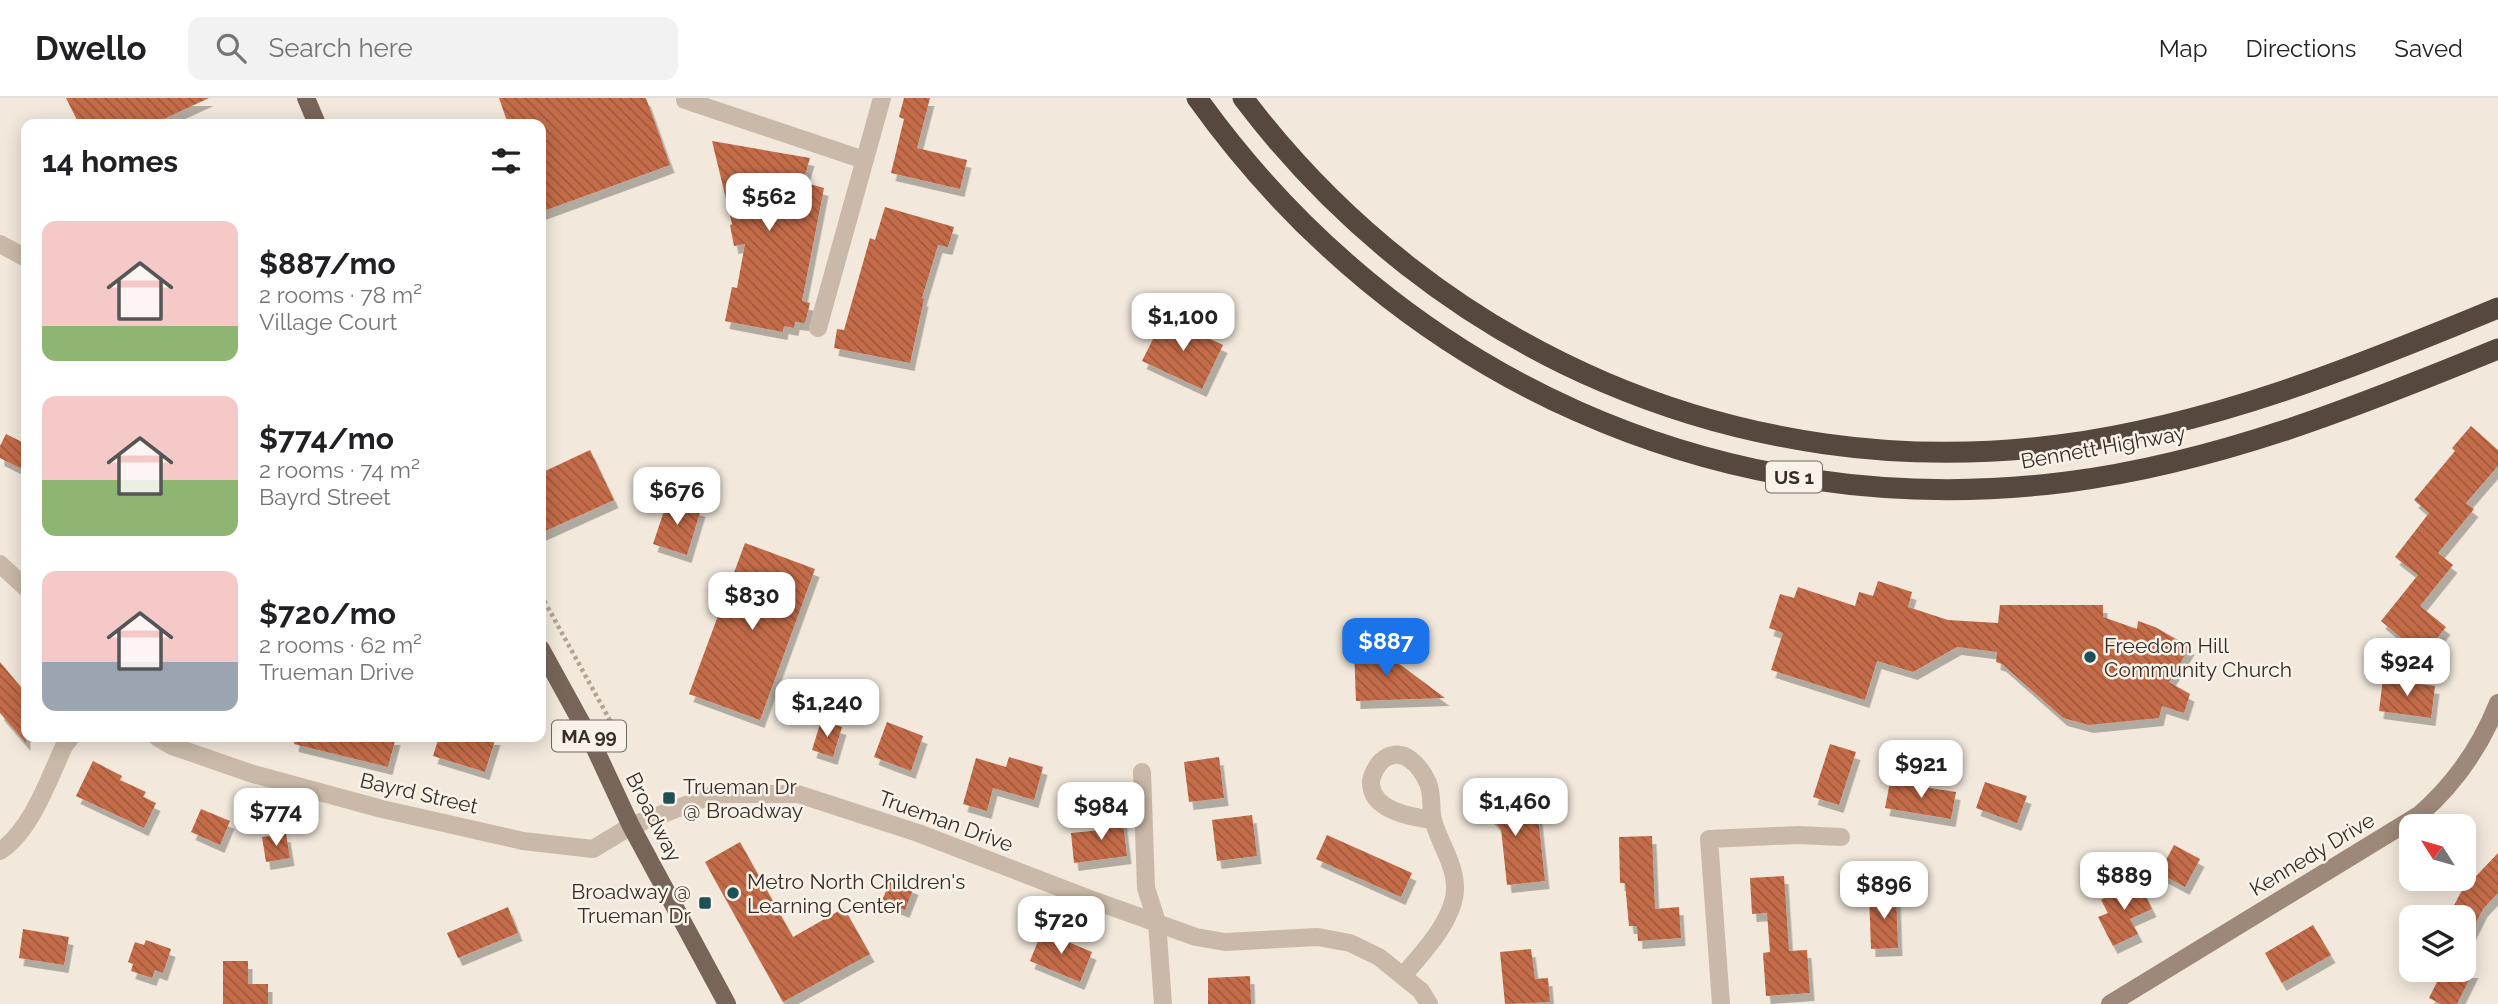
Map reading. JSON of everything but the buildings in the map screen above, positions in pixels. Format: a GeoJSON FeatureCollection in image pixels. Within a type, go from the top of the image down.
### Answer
{"type":"FeatureCollection","features":[{"type":"Feature","properties":{"kind":"highway","name":"Bennett Highway"},"geometry":{"type":"LineString","coordinates":[[1197,98],[1253,171],[1315,237],[1384,296],[1438,335],[1496,371],[1575,411],[1662,444],[1749,468],[1840,484],[1932,490],[2022,486],[2078,480],[2158,465],[2244,443],[2373,399],[2498,349]]}},
{"type":"Feature","properties":{"kind":"highway","name":"Bennett Highway"},"geometry":{"type":"LineString","coordinates":[[1243,98],[1294,162],[1359,226],[1427,282],[1483,320],[1541,353],[1623,390],[1708,419],[1795,439],[1872,449],[1927,452],[2018,449],[2105,438],[2191,419],[2277,393],[2402,348],[2498,308]]}},
{"type":"Feature","properties":{"kind":"main road"},"geometry":{"type":"LineString","coordinates":[[306,98],[315,119]]}},
{"type":"Feature","properties":{"kind":"main road","name":"Broadway"},"geometry":{"type":"LineString","coordinates":[[546,658],[591,740],[631,827],[727,1004]]}},
{"type":"Feature","properties":{"kind":"street"},"geometry":{"type":"LineString","coordinates":[[685,98],[864,160]]}},
{"type":"Feature","properties":{"kind":"street"},"geometry":{"type":"LineString","coordinates":[[818,328],[882,98]]}},
{"type":"Feature","properties":{"kind":"street"},"geometry":{"type":"LineString","coordinates":[[0,244],[21,255]]}},
{"type":"Feature","properties":{"kind":"street"},"geometry":{"type":"LineString","coordinates":[[0,564],[21,583]]}},
{"type":"Feature","properties":{"kind":"street","name":"Kennedy Drive"},"geometry":{"type":"LineString","coordinates":[[2110,1004],[2419,815],[2455,780],[2472,757],[2498,703]]}},
{"type":"Feature","properties":{"kind":"street"},"geometry":{"type":"LineString","coordinates":[[0,851],[15,841],[25,828],[67,742]]}},
{"type":"Feature","properties":{"kind":"street","name":"Bayrd Street"},"geometry":{"type":"LineString","coordinates":[[165,742],[253,774],[382,809],[523,841],[593,849],[631,827]]}},
{"type":"Feature","properties":{"kind":"street"},"geometry":{"type":"LineString","coordinates":[[1142,772],[1146,888],[1157,922],[1163,1004]]}},
{"type":"Feature","properties":{"kind":"street","name":"Trueman Drive"},"geometry":{"type":"LineString","coordinates":[[631,827],[715,794],[798,794],[918,833],[1196,937],[1225,942],[1318,937],[1350,943],[1379,957],[1421,991],[1429,1004]]}},
{"type":"Feature","properties":{"kind":"street"},"geometry":{"type":"LineString","coordinates":[[1403,976],[1431,943],[1454,901],[1450,862],[1433,820]]}},
{"type":"Feature","properties":{"kind":"street"},"geometry":{"type":"LineString","coordinates":[[1721,1004],[1709,839],[1798,835],[1841,837]]}},
{"type":"Feature","properties":{"kind":"path"},"geometry":{"type":"LineString","coordinates":[[546,604],[623,744]]}},
{"type":"Feature","properties":{"kind":"place","name":"Freedom Hill Community Church"},"geometry":{"type":"Point","coordinates":[2090,657]}},
{"type":"Feature","properties":{"kind":"place","name":"Trueman Dr @ Broadway"},"geometry":{"type":"Point","coordinates":[669,798]}},
{"type":"Feature","properties":{"kind":"place","name":"Metro North Children's Learning Center"},"geometry":{"type":"Point","coordinates":[733,893]}},
{"type":"Feature","properties":{"kind":"place","name":"Broadway @ Trueman Dr"},"geometry":{"type":"Point","coordinates":[705,903]}}]}
